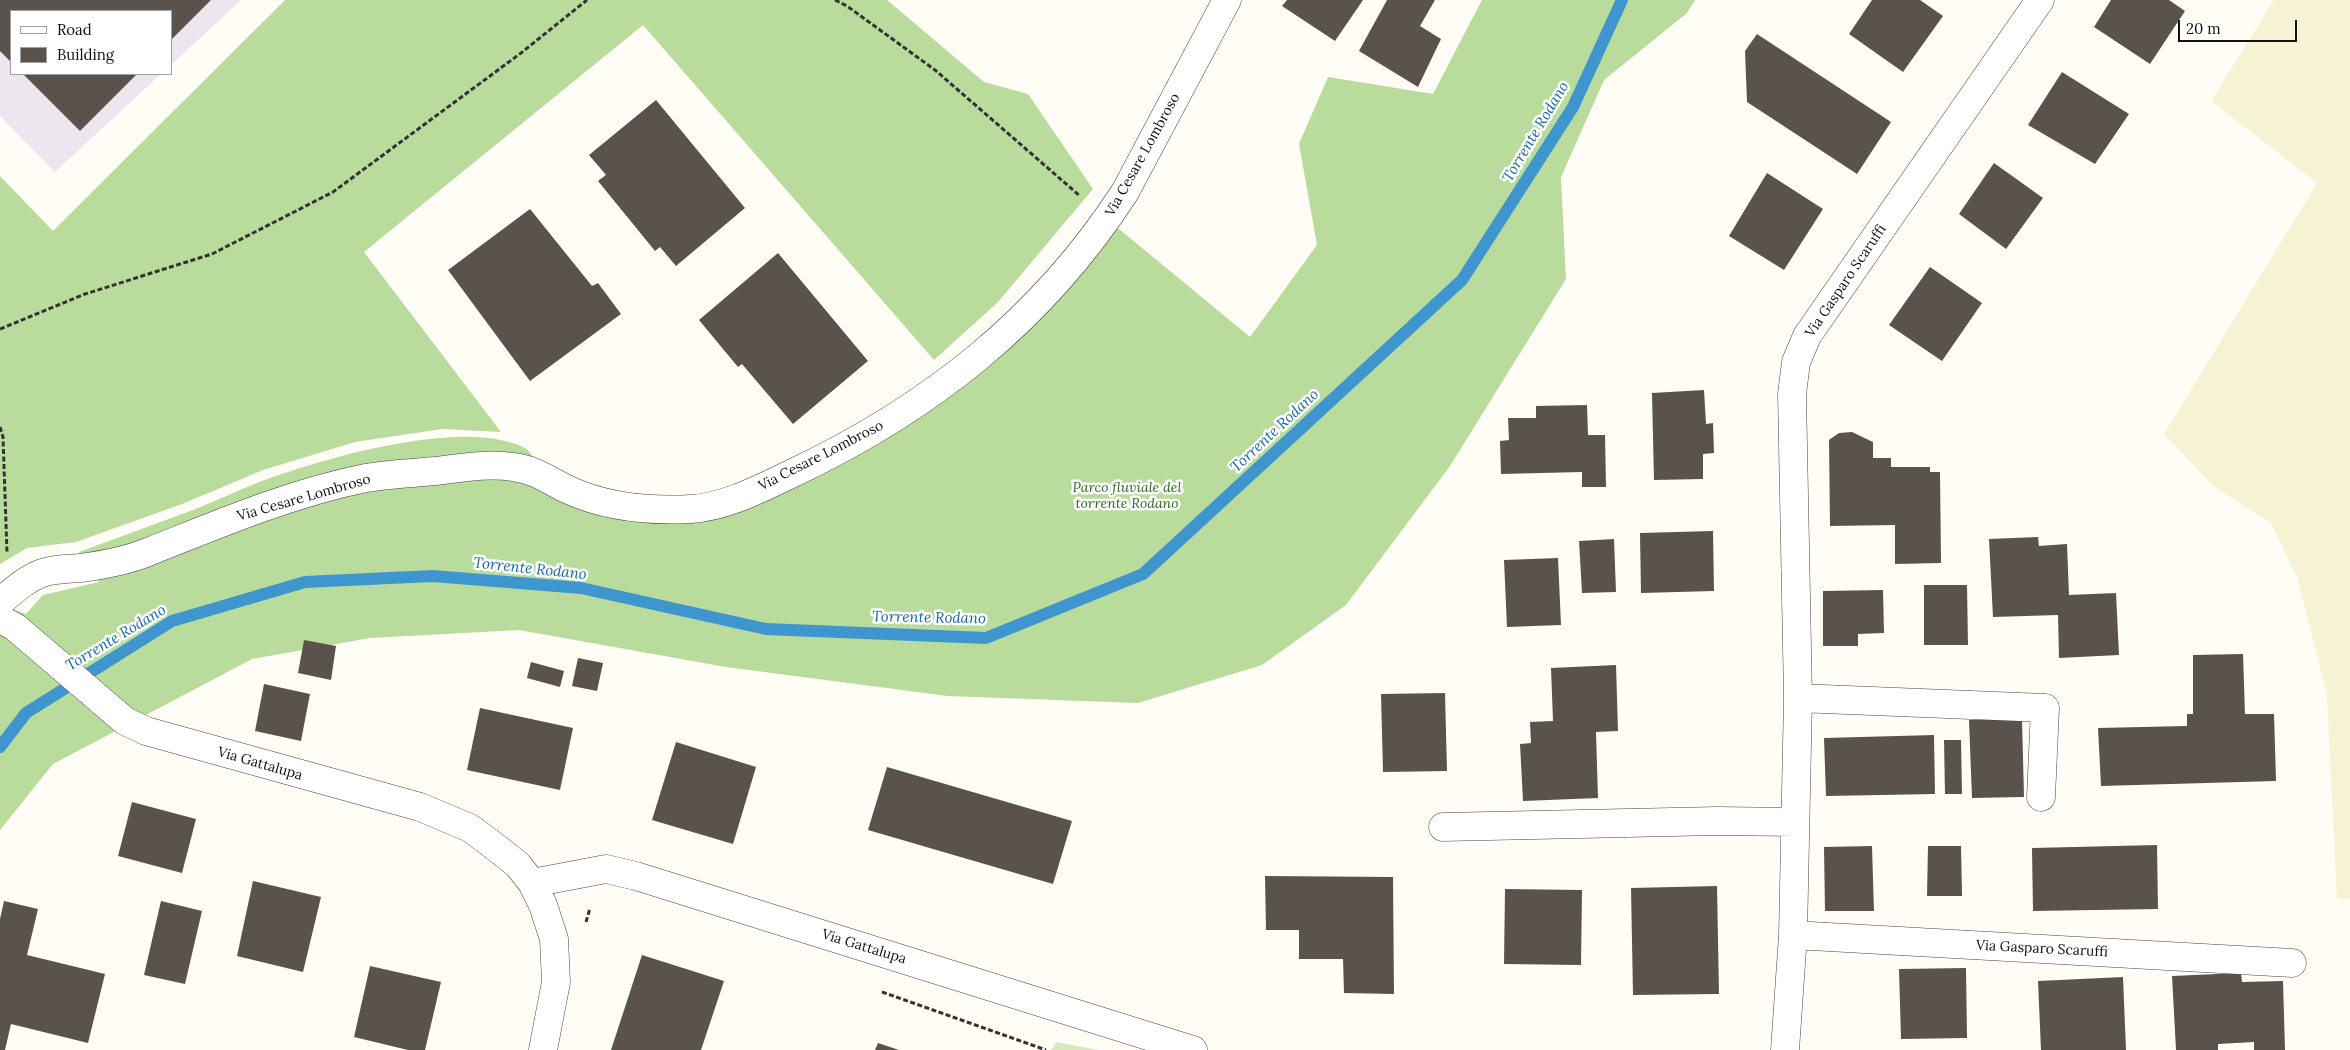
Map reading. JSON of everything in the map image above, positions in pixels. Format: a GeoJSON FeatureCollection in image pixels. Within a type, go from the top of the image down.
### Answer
{"type":"FeatureCollection","features":[{"type":"Feature","properties":{"kind":"street","name":"Via Cesare Lombroso"},"geometry":{"type":"LineString","coordinates":[[9,594],[39,574],[107,564],[132,558],[233,518],[300,496],[367,478],[478,466],[514,466],[544,475],[570,491],[605,503],[693,509],[723,503],[767,486],[817,462],[908,410],[1012,330],[1107,220],[1141,163],[1227,0]]}},
{"type":"Feature","properties":{"kind":"street","name":"Via Gasparo Scaruffi"},"geometry":{"type":"LineString","coordinates":[[1785,1050],[1793,936],[1798,698],[1792,394],[1796,362],[1807,336],[2040,0]]}},
{"type":"Feature","properties":{"kind":"street","name":"Via Gattalupa"},"geometry":{"type":"LineString","coordinates":[[8,623],[125,721],[146,731],[428,811],[470,828],[518,866],[532,883],[554,938],[556,982],[543,1050]]}},
{"type":"Feature","properties":{"kind":"street"},"geometry":{"type":"LineString","coordinates":[[1798,698],[2045,708],[2041,797]]}},
{"type":"Feature","properties":{"kind":"street"},"geometry":{"type":"LineString","coordinates":[[1443,827],[1796,822]]}},
{"type":"Feature","properties":{"kind":"street","name":"Via Gattalupa"},"geometry":{"type":"LineString","coordinates":[[532,883],[606,869],[636,876],[1193,1050]]}},
{"type":"Feature","properties":{"kind":"street","name":"Via Gasparo Scaruffi"},"geometry":{"type":"LineString","coordinates":[[1793,936],[2292,963]]}},
{"type":"Feature","properties":{"kind":"path"},"geometry":{"type":"LineString","coordinates":[[0,329],[85,294],[212,254],[333,192],[522,53],[587,0]]}},
{"type":"Feature","properties":{"kind":"path"},"geometry":{"type":"LineString","coordinates":[[835,0],[935,70],[1107,220]]}},
{"type":"Feature","properties":{"kind":"path"},"geometry":{"type":"LineString","coordinates":[[0,428],[3,437],[9,594]]}},
{"type":"Feature","properties":{"kind":"shaded area"},"geometry":{"type":"Polygon","coordinates":[[[0,0],[241,0],[172,64],[172,10],[10,10],[10,75],[160,75],[55,172],[0,116],[0,0]]]}},
{"type":"Feature","properties":{"kind":"shaded area"},"geometry":{"type":"Polygon","coordinates":[[[2274,0],[2350,0],[2350,899],[2337,899],[2327,695],[2297,577],[2271,523],[2214,487],[2164,434],[2317,183],[2211,101],[2274,0]]]}},
{"type":"Feature","properties":{"kind":"green space"},"geometry":{"type":"Polygon","coordinates":[[[285,0],[887,0],[984,82],[1028,94],[1093,189],[998,302],[934,360],[643,25],[364,252],[501,432],[442,429],[355,442],[263,470],[182,504],[76,542],[27,548],[0,564],[0,176],[53,231],[285,0]]]}},
{"type":"Feature","properties":{"kind":"green space","name":"Parco fluviale del torrente Rodano"},"geometry":{"type":"Polygon","coordinates":[[[1482,0],[1695,0],[1687,13],[1604,80],[1561,177],[1566,279],[1450,466],[1346,605],[1262,665],[1138,703],[948,696],[726,667],[519,630],[370,638],[252,659],[53,764],[0,830],[0,605],[26,614],[43,595],[99,582],[79,552],[296,469],[361,451],[434,438],[469,437],[500,440],[528,450],[544,475],[693,509],[908,410],[1107,219],[1250,337],[1317,245],[1299,144],[1328,77],[1433,94],[1482,0]]]}},
{"type":"Feature","properties":{"kind":"green space"},"geometry":{"type":"Polygon","coordinates":[[[1056,1042],[1098,1050],[1051,1050],[1056,1042]]]}},
{"type":"Feature","properties":{"kind":"building"},"geometry":{"type":"Polygon","coordinates":[[[0,0],[211,0],[172,39],[172,10],[10,10],[10,61],[0,51],[0,0]]]}},
{"type":"Feature","properties":{"kind":"building"},"geometry":{"type":"Polygon","coordinates":[[[1287,0],[1363,0],[1335,41],[1282,6],[1287,0]]]}},
{"type":"Feature","properties":{"kind":"building"},"geometry":{"type":"Polygon","coordinates":[[[1387,0],[1435,0],[1420,26],[1441,39],[1418,87],[1359,51],[1387,0]]]}},
{"type":"Feature","properties":{"kind":"building"},"geometry":{"type":"Polygon","coordinates":[[[1872,0],[1920,0],[1943,16],[1903,72],[1849,34],[1872,0]]]}},
{"type":"Feature","properties":{"kind":"building"},"geometry":{"type":"Polygon","coordinates":[[[2111,0],[2169,0],[2185,11],[2150,64],[2094,27],[2111,0]]]}},
{"type":"Feature","properties":{"kind":"building"},"geometry":{"type":"Polygon","coordinates":[[[1757,34],[1891,122],[1857,174],[1747,102],[1745,51],[1757,34]]]}},
{"type":"Feature","properties":{"kind":"building"},"geometry":{"type":"Polygon","coordinates":[[[2062,72],[2129,114],[2095,164],[2028,125],[2062,72]]]}},
{"type":"Feature","properties":{"kind":"building"},"geometry":{"type":"Polygon","coordinates":[[[24,75],[136,75],[80,131],[24,75]]]}},
{"type":"Feature","properties":{"kind":"building"},"geometry":{"type":"Polygon","coordinates":[[[656,100],[745,208],[676,266],[660,247],[655,251],[598,181],[606,175],[589,155],[656,100]]]}},
{"type":"Feature","properties":{"kind":"building"},"geometry":{"type":"Polygon","coordinates":[[[1994,163],[2043,198],[2006,249],[1959,214],[1994,163]]]}},
{"type":"Feature","properties":{"kind":"building"},"geometry":{"type":"Polygon","coordinates":[[[1767,173],[1823,209],[1784,270],[1729,236],[1767,173]]]}},
{"type":"Feature","properties":{"kind":"building"},"geometry":{"type":"Polygon","coordinates":[[[530,209],[592,286],[598,283],[621,314],[530,381],[448,270],[530,209]]]}},
{"type":"Feature","properties":{"kind":"building"},"geometry":{"type":"Polygon","coordinates":[[[778,253],[868,361],[793,424],[742,364],[738,367],[699,320],[778,253]]]}},
{"type":"Feature","properties":{"kind":"building"},"geometry":{"type":"Polygon","coordinates":[[[1930,267],[1982,303],[1942,361],[1889,325],[1930,267]]]}},
{"type":"Feature","properties":{"kind":"building"},"geometry":{"type":"Polygon","coordinates":[[[1704,390],[1706,424],[1713,423],[1714,453],[1703,454],[1703,479],[1654,480],[1652,393],[1704,390]]]}},
{"type":"Feature","properties":{"kind":"building"},"geometry":{"type":"Polygon","coordinates":[[[1587,405],[1588,435],[1605,435],[1606,487],[1582,487],[1582,472],[1501,474],[1500,441],[1509,440],[1508,418],[1536,418],[1536,406],[1587,405]]]}},
{"type":"Feature","properties":{"kind":"building"},"geometry":{"type":"Polygon","coordinates":[[[1852,432],[1873,442],[1873,458],[1891,458],[1891,467],[1930,467],[1930,472],[1940,472],[1941,563],[1895,564],[1895,525],[1830,526],[1829,440],[1839,433],[1852,432]]]}},
{"type":"Feature","properties":{"kind":"building"},"geometry":{"type":"Polygon","coordinates":[[[1713,531],[1714,591],[1641,593],[1640,533],[1713,531]]]}},
{"type":"Feature","properties":{"kind":"building"},"geometry":{"type":"Polygon","coordinates":[[[2038,537],[2039,546],[2067,544],[2069,595],[2116,593],[2119,655],[2059,658],[2058,615],[1993,617],[1989,539],[2038,537]]]}},
{"type":"Feature","properties":{"kind":"building"},"geometry":{"type":"Polygon","coordinates":[[[1614,539],[1616,592],[1582,593],[1579,541],[1614,539]]]}},
{"type":"Feature","properties":{"kind":"building"},"geometry":{"type":"Polygon","coordinates":[[[1558,558],[1561,625],[1507,627],[1504,560],[1558,558]]]}},
{"type":"Feature","properties":{"kind":"building"},"geometry":{"type":"Polygon","coordinates":[[[1924,585],[1967,585],[1968,645],[1924,645],[1924,585]]]}},
{"type":"Feature","properties":{"kind":"building"},"geometry":{"type":"Polygon","coordinates":[[[1883,590],[1884,633],[1858,634],[1858,646],[1823,646],[1823,591],[1883,590]]]}},
{"type":"Feature","properties":{"kind":"building"},"geometry":{"type":"Polygon","coordinates":[[[304,640],[336,646],[331,680],[298,673],[304,640]]]}},
{"type":"Feature","properties":{"kind":"building"},"geometry":{"type":"Polygon","coordinates":[[[2243,654],[2245,714],[2274,714],[2276,781],[2101,786],[2098,728],[2187,726],[2187,714],[2193,714],[2193,655],[2243,654]]]}},
{"type":"Feature","properties":{"kind":"building"},"geometry":{"type":"Polygon","coordinates":[[[578,658],[603,663],[597,691],[572,686],[578,658]]]}},
{"type":"Feature","properties":{"kind":"building"},"geometry":{"type":"Polygon","coordinates":[[[531,662],[564,671],[560,687],[527,678],[531,662]]]}},
{"type":"Feature","properties":{"kind":"building"},"geometry":{"type":"Polygon","coordinates":[[[1616,665],[1618,731],[1596,732],[1598,798],[1523,801],[1520,744],[1531,743],[1530,722],[1553,721],[1551,668],[1616,665]]]}},
{"type":"Feature","properties":{"kind":"building"},"geometry":{"type":"Polygon","coordinates":[[[264,684],[310,694],[301,741],[255,731],[264,684]]]}},
{"type":"Feature","properties":{"kind":"building"},"geometry":{"type":"Polygon","coordinates":[[[1445,693],[1447,771],[1383,772],[1381,694],[1445,693]]]}},
{"type":"Feature","properties":{"kind":"building"},"geometry":{"type":"Polygon","coordinates":[[[480,708],[573,728],[560,790],[467,770],[480,708]]]}},
{"type":"Feature","properties":{"kind":"building"},"geometry":{"type":"Polygon","coordinates":[[[2022,719],[2024,797],[1972,798],[1969,720],[2022,719]]]}},
{"type":"Feature","properties":{"kind":"building"},"geometry":{"type":"Polygon","coordinates":[[[1934,735],[1935,794],[1826,796],[1824,738],[1934,735]]]}},
{"type":"Feature","properties":{"kind":"building"},"geometry":{"type":"Polygon","coordinates":[[[1944,740],[1961,740],[1962,794],[1945,794],[1944,740]]]}},
{"type":"Feature","properties":{"kind":"building"},"geometry":{"type":"Polygon","coordinates":[[[676,742],[756,767],[733,844],[652,820],[676,742]]]}},
{"type":"Feature","properties":{"kind":"building"},"geometry":{"type":"Polygon","coordinates":[[[887,767],[1072,821],[1053,884],[868,830],[887,767]]]}},
{"type":"Feature","properties":{"kind":"building"},"geometry":{"type":"Polygon","coordinates":[[[132,802],[196,819],[182,873],[118,856],[132,802]]]}},
{"type":"Feature","properties":{"kind":"building"},"geometry":{"type":"Polygon","coordinates":[[[2157,845],[2158,909],[2033,911],[2032,848],[2157,845]]]}},
{"type":"Feature","properties":{"kind":"building"},"geometry":{"type":"Polygon","coordinates":[[[1872,846],[1874,911],[1825,911],[1824,847],[1872,846]]]}},
{"type":"Feature","properties":{"kind":"building"},"geometry":{"type":"Polygon","coordinates":[[[1928,846],[1961,846],[1962,896],[1927,896],[1928,846]]]}},
{"type":"Feature","properties":{"kind":"building"},"geometry":{"type":"Polygon","coordinates":[[[1265,876],[1393,877],[1394,994],[1344,993],[1343,959],[1299,959],[1299,930],[1266,930],[1265,876]]]}},
{"type":"Feature","properties":{"kind":"building"},"geometry":{"type":"Polygon","coordinates":[[[253,881],[321,897],[303,972],[237,956],[253,881]]]}},
{"type":"Feature","properties":{"kind":"building"},"geometry":{"type":"Polygon","coordinates":[[[1717,886],[1719,994],[1633,995],[1631,888],[1717,886]]]}},
{"type":"Feature","properties":{"kind":"building"},"geometry":{"type":"Polygon","coordinates":[[[1505,889],[1582,890],[1581,965],[1504,964],[1505,889]]]}},
{"type":"Feature","properties":{"kind":"building"},"geometry":{"type":"Polygon","coordinates":[[[4,901],[38,909],[27,955],[105,974],[88,1043],[11,1024],[5,1050],[0,1050],[0,919],[4,901]]]}},
{"type":"Feature","properties":{"kind":"building"},"geometry":{"type":"Polygon","coordinates":[[[161,901],[202,911],[185,984],[144,975],[161,901]]]}},
{"type":"Feature","properties":{"kind":"building"},"geometry":{"type":"Polygon","coordinates":[[[642,955],[724,981],[701,1050],[611,1050],[642,955]]]}},
{"type":"Feature","properties":{"kind":"building"},"geometry":{"type":"Polygon","coordinates":[[[370,966],[441,982],[425,1050],[408,1050],[354,1037],[370,966]]]}},
{"type":"Feature","properties":{"kind":"building"},"geometry":{"type":"Polygon","coordinates":[[[1966,968],[1967,1038],[1901,1039],[1899,969],[1966,968]]]}},
{"type":"Feature","properties":{"kind":"building"},"geometry":{"type":"Polygon","coordinates":[[[2241,973],[2242,982],[2283,981],[2285,1050],[2254,1050],[2254,1042],[2218,1044],[2218,1050],[2176,1050],[2172,976],[2241,973]]]}},
{"type":"Feature","properties":{"kind":"building"},"geometry":{"type":"Polygon","coordinates":[[[2123,977],[2126,1050],[2041,1050],[2038,981],[2123,977]]]}},
{"type":"Feature","properties":{"kind":"building"},"geometry":{"type":"Polygon","coordinates":[[[878,1043],[899,1050],[875,1050],[878,1043]]]}},
{"type":"Feature","properties":{"kind":"waterway","name":"Torrente Rodano"},"geometry":{"type":"LineString","coordinates":[[0,747],[26,713],[172,621],[305,582],[433,576],[581,588],[766,629],[986,638],[1143,574],[1462,280],[1573,107],[1622,0]]}}]}
